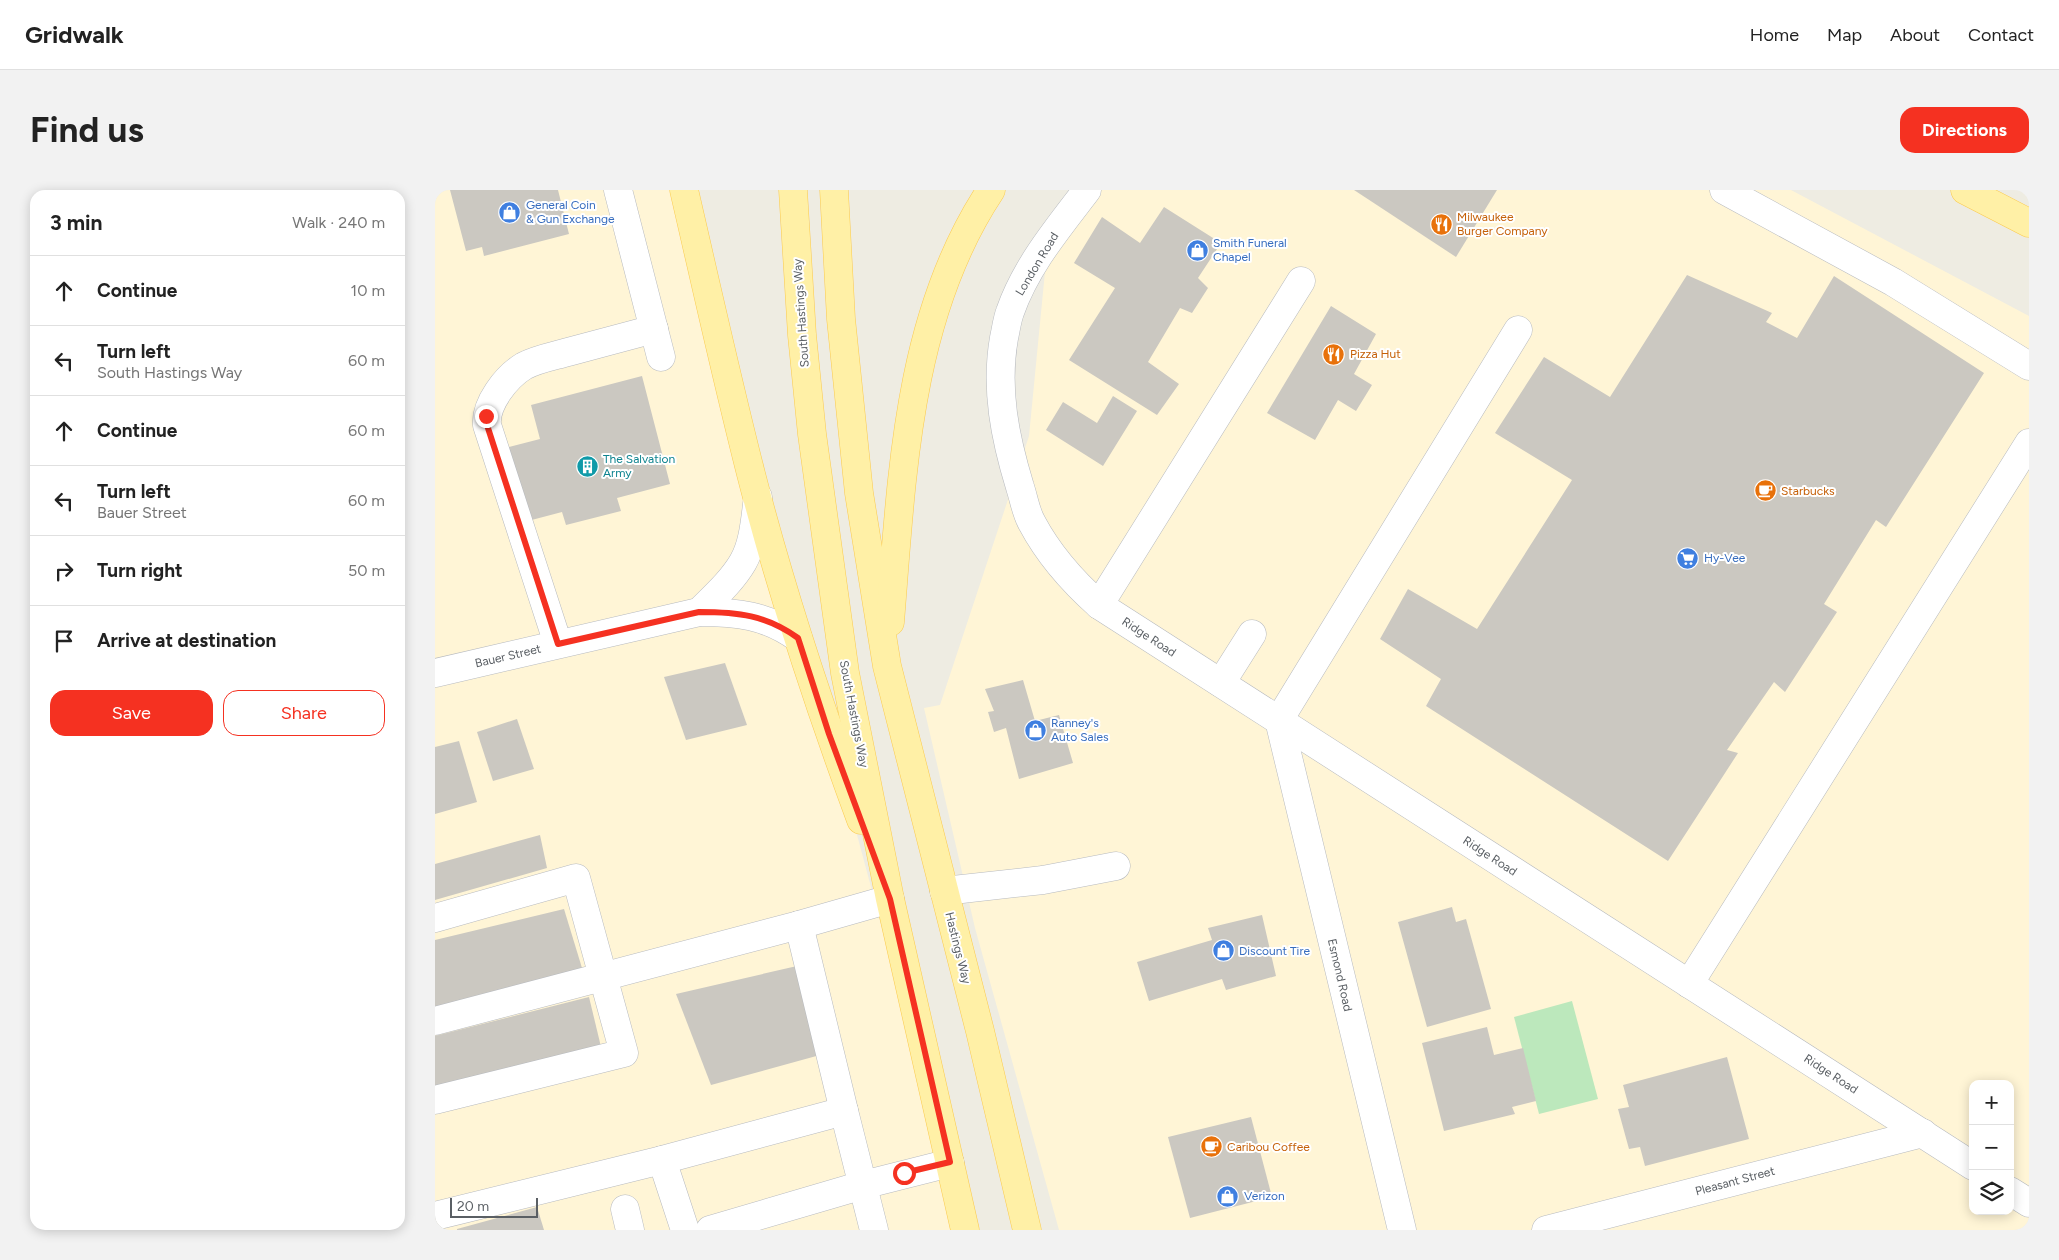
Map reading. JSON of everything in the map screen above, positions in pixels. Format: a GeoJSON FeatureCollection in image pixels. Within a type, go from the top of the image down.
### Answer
{"type":"FeatureCollection","features":[{"type":"Feature","properties":{"kind":"main road"},"geometry":{"type":"LineString","coordinates":[[683,190],[757,497],[798,638],[829,734],[890,899]]}},
{"type":"Feature","properties":{"kind":"main road","name":"South Hastings Way"},"geometry":{"type":"LineString","coordinates":[[793,190],[802,335],[812,434],[845,673],[890,899],[965,1230]]}},
{"type":"Feature","properties":{"kind":"main road"},"geometry":{"type":"LineString","coordinates":[[835,190],[841,319],[859,493],[887,666]]}},
{"type":"Feature","properties":{"kind":"main road"},"geometry":{"type":"LineString","coordinates":[[887,666],[902,480],[915,391],[928,332],[950,266],[991,190]]}},
{"type":"Feature","properties":{"kind":"main road"},"geometry":{"type":"LineString","coordinates":[[1965,190],[2029,223]]}},
{"type":"Feature","properties":{"kind":"main road","name":"Hastings Way"},"geometry":{"type":"LineString","coordinates":[[887,666],[1027,1230]]}},
{"type":"Feature","properties":{"kind":"street"},"geometry":{"type":"LineString","coordinates":[[619,190],[661,357]]}},
{"type":"Feature","properties":{"kind":"street","name":"London Road"},"geometry":{"type":"LineString","coordinates":[[1031,521],[1012,461],[1003,419],[1001,387],[1002,352],[1009,314],[1021,284],[1048,241],[1087,190]]}},
{"type":"Feature","properties":{"kind":"street"},"geometry":{"type":"LineString","coordinates":[[1724,190],[1893,282],[2029,366]]}},
{"type":"Feature","properties":{"kind":"street"},"geometry":{"type":"LineString","coordinates":[[1099,605],[1301,281]]}},
{"type":"Feature","properties":{"kind":"street"},"geometry":{"type":"LineString","coordinates":[[558,644],[487,425],[486,416],[505,385],[524,366],[543,359],[654,329]]}},
{"type":"Feature","properties":{"kind":"street"},"geometry":{"type":"LineString","coordinates":[[1279,720],[1518,330]]}},
{"type":"Feature","properties":{"kind":"street"},"geometry":{"type":"LineString","coordinates":[[1689,984],[2029,443]]}},
{"type":"Feature","properties":{"kind":"street"},"geometry":{"type":"LineString","coordinates":[[699,612],[729,581],[743,562],[755,524],[757,497]]}},
{"type":"Feature","properties":{"kind":"street","name":"Ridge Road"},"geometry":{"type":"LineString","coordinates":[[1031,521],[1065,572],[1099,605],[1969,1163]]}},
{"type":"Feature","properties":{"kind":"street","name":"Bauer Street"},"geometry":{"type":"LineString","coordinates":[[435,673],[699,612],[721,612],[761,619],[778,625],[798,638]]}},
{"type":"Feature","properties":{"kind":"street"},"geometry":{"type":"LineString","coordinates":[[1221,683],[1252,634]]}},
{"type":"Feature","properties":{"kind":"street","name":"Esmond Road"},"geometry":{"type":"LineString","coordinates":[[1279,720],[1401,1230]]}},
{"type":"Feature","properties":{"kind":"street"},"geometry":{"type":"LineString","coordinates":[[944,891],[1043,880],[1116,866]]}},
{"type":"Feature","properties":{"kind":"street"},"geometry":{"type":"LineString","coordinates":[[435,918],[576,878],[624,1053],[435,1100]]}},
{"type":"Feature","properties":{"kind":"street"},"geometry":{"type":"LineString","coordinates":[[435,1022],[890,899]]}},
{"type":"Feature","properties":{"kind":"street"},"geometry":{"type":"LineString","coordinates":[[799,925],[874,1230]]}},
{"type":"Feature","properties":{"kind":"street"},"geometry":{"type":"LineString","coordinates":[[435,1216],[662,1160],[844,1112]]}},
{"type":"Feature","properties":{"kind":"street","name":"Pleasant Street"},"geometry":{"type":"LineString","coordinates":[[1547,1230],[1625,1220],[1923,1133]]}},
{"type":"Feature","properties":{"kind":"street"},"geometry":{"type":"LineString","coordinates":[[662,1160],[685,1230]]}},
{"type":"Feature","properties":{"kind":"street"},"geometry":{"type":"LineString","coordinates":[[710,1230],[785,1219],[863,1185],[950,1162]]}},
{"type":"Feature","properties":{"kind":"street"},"geometry":{"type":"LineString","coordinates":[[2014,1194],[2029,1203]]}},
{"type":"Feature","properties":{"kind":"shaded area"},"geometry":{"type":"Polygon","coordinates":[[[435,190],[684,190],[963,1230],[435,1230],[435,190]]]}},
{"type":"Feature","properties":{"kind":"shaded area"},"geometry":{"type":"Polygon","coordinates":[[[1087,190],[1791,190],[2029,316],[2029,1230],[1059,1230],[975,928],[924,708],[940,705],[1029,436],[1048,241],[1087,190]]]}},
{"type":"Feature","properties":{"kind":"green space"},"geometry":{"type":"Polygon","coordinates":[[[1572,1001],[1598,1099],[1539,1114],[1514,1017],[1572,1001]]]}},
{"type":"Feature","properties":{"kind":"building","name":"General Coin & Gun Exchange"},"geometry":{"type":"Polygon","coordinates":[[[450,190],[558,190],[569,234],[484,256],[482,247],[466,251],[450,190]]]}},
{"type":"Feature","properties":{"kind":"building","name":"Milwaukee Burger Company"},"geometry":{"type":"Polygon","coordinates":[[[1354,190],[1497,190],[1456,257],[1354,190]]]}},
{"type":"Feature","properties":{"kind":"building"},"geometry":{"type":"Polygon","coordinates":[[[1164,207],[1221,243],[1198,278],[1208,288],[1192,313],[1180,308],[1148,362],[1179,384],[1157,415],[1069,360],[1115,288],[1074,263],[1102,217],[1140,243],[1164,207]]]}},
{"type":"Feature","properties":{"kind":"building","name":"Hy-Vee"},"geometry":{"type":"Polygon","coordinates":[[[1687,275],[1772,313],[1766,322],[1797,338],[1834,276],[1984,373],[1886,527],[1876,520],[1824,604],[1837,612],[1785,692],[1774,682],[1727,750],[1738,753],[1668,861],[1426,706],[1441,679],[1380,639],[1408,589],[1477,629],[1572,480],[1495,433],[1544,357],[1610,397],[1687,275]]]}},
{"type":"Feature","properties":{"kind":"building","name":"Pizza Hut"},"geometry":{"type":"Polygon","coordinates":[[[1331,306],[1376,334],[1354,374],[1372,385],[1356,411],[1338,400],[1315,440],[1267,413],[1331,306]]]}},
{"type":"Feature","properties":{"kind":"building","name":"The Salvation Army"},"geometry":{"type":"Polygon","coordinates":[[[642,376],[670,484],[617,498],[621,511],[566,525],[562,512],[524,522],[505,448],[540,439],[531,405],[642,376]]]}},
{"type":"Feature","properties":{"kind":"building"},"geometry":{"type":"Polygon","coordinates":[[[1113,396],[1137,411],[1103,466],[1046,430],[1063,402],[1097,423],[1113,396]]]}},
{"type":"Feature","properties":{"kind":"building"},"geometry":{"type":"Polygon","coordinates":[[[725,663],[747,725],[686,740],[664,677],[725,663]]]}},
{"type":"Feature","properties":{"kind":"building","name":"Ranney's Auto Sales"},"geometry":{"type":"Polygon","coordinates":[[[1023,680],[1035,721],[1059,715],[1073,763],[1019,779],[1006,728],[994,732],[988,712],[994,711],[985,689],[1023,680]]]}},
{"type":"Feature","properties":{"kind":"building"},"geometry":{"type":"Polygon","coordinates":[[[517,719],[534,769],[493,781],[477,732],[517,719]]]}},
{"type":"Feature","properties":{"kind":"building"},"geometry":{"type":"Polygon","coordinates":[[[459,741],[477,802],[435,814],[435,747],[459,741]]]}},
{"type":"Feature","properties":{"kind":"building"},"geometry":{"type":"Polygon","coordinates":[[[540,835],[547,868],[435,900],[435,864],[540,835]]]}},
{"type":"Feature","properties":{"kind":"building"},"geometry":{"type":"Polygon","coordinates":[[[1452,907],[1456,922],[1466,919],[1491,1009],[1427,1027],[1398,922],[1452,907]]]}},
{"type":"Feature","properties":{"kind":"building"},"geometry":{"type":"Polygon","coordinates":[[[564,909],[582,968],[435,1008],[435,940],[564,909]]]}},
{"type":"Feature","properties":{"kind":"building","name":"Discount Tire"},"geometry":{"type":"Polygon","coordinates":[[[1262,915],[1276,976],[1226,990],[1222,979],[1149,1001],[1137,962],[1212,940],[1208,928],[1262,915]]]}},
{"type":"Feature","properties":{"kind":"building"},"geometry":{"type":"Polygon","coordinates":[[[797,966],[820,1055],[711,1085],[676,994],[797,966]]]}},
{"type":"Feature","properties":{"kind":"building"},"geometry":{"type":"Polygon","coordinates":[[[589,997],[602,1051],[435,1094],[435,1036],[589,997]]]}},
{"type":"Feature","properties":{"kind":"building"},"geometry":{"type":"Polygon","coordinates":[[[1487,1027],[1494,1055],[1523,1048],[1536,1101],[1512,1107],[1515,1114],[1444,1131],[1422,1043],[1487,1027]]]}},
{"type":"Feature","properties":{"kind":"building"},"geometry":{"type":"Polygon","coordinates":[[[1727,1057],[1749,1139],[1645,1166],[1640,1147],[1629,1149],[1618,1109],[1629,1107],[1623,1085],[1727,1057]]]}},
{"type":"Feature","properties":{"kind":"building"},"geometry":{"type":"Polygon","coordinates":[[[1251,1117],[1272,1197],[1190,1218],[1168,1137],[1251,1117]]]}},
{"type":"Feature","properties":{"kind":"building"},"geometry":{"type":"Polygon","coordinates":[[[537,1207],[544,1230],[457,1230],[457,1229],[537,1207]]]}},
{"type":"Feature","properties":{"kind":"place","name":"General Coin & Gun Exchange"},"geometry":{"type":"Point","coordinates":[510,212]}},
{"type":"Feature","properties":{"kind":"place","name":"Milwaukee Burger Company"},"geometry":{"type":"Point","coordinates":[1441,224]}},
{"type":"Feature","properties":{"kind":"place","name":"Smith Funeral Chapel"},"geometry":{"type":"Point","coordinates":[1197,250]}},
{"type":"Feature","properties":{"kind":"place","name":"Pizza Hut"},"geometry":{"type":"Point","coordinates":[1334,354]}},
{"type":"Feature","properties":{"kind":"place","name":"The Salvation Army"},"geometry":{"type":"Point","coordinates":[587,466]}},
{"type":"Feature","properties":{"kind":"place","name":"Starbucks"},"geometry":{"type":"Point","coordinates":[1765,491]}},
{"type":"Feature","properties":{"kind":"place","name":"Hy-Vee"},"geometry":{"type":"Point","coordinates":[1688,558]}},
{"type":"Feature","properties":{"kind":"place","name":"Ranney's Auto Sales"},"geometry":{"type":"Point","coordinates":[1035,730]}},
{"type":"Feature","properties":{"kind":"place","name":"Discount Tire"},"geometry":{"type":"Point","coordinates":[1223,951]}},
{"type":"Feature","properties":{"kind":"place","name":"Caribou Coffee"},"geometry":{"type":"Point","coordinates":[1211,1147]}},
{"type":"Feature","properties":{"kind":"place","name":"Verizon"},"geometry":{"type":"Point","coordinates":[1228,1196]}},
{"type":"Feature","properties":{"kind":"route"},"geometry":{"type":"LineString","coordinates":[[486,416],[487,425],[558,644],[699,612],[721,612],[761,619],[772,622],[798,638],[829,734],[890,899],[950,1162],[904,1173]]}}]}
